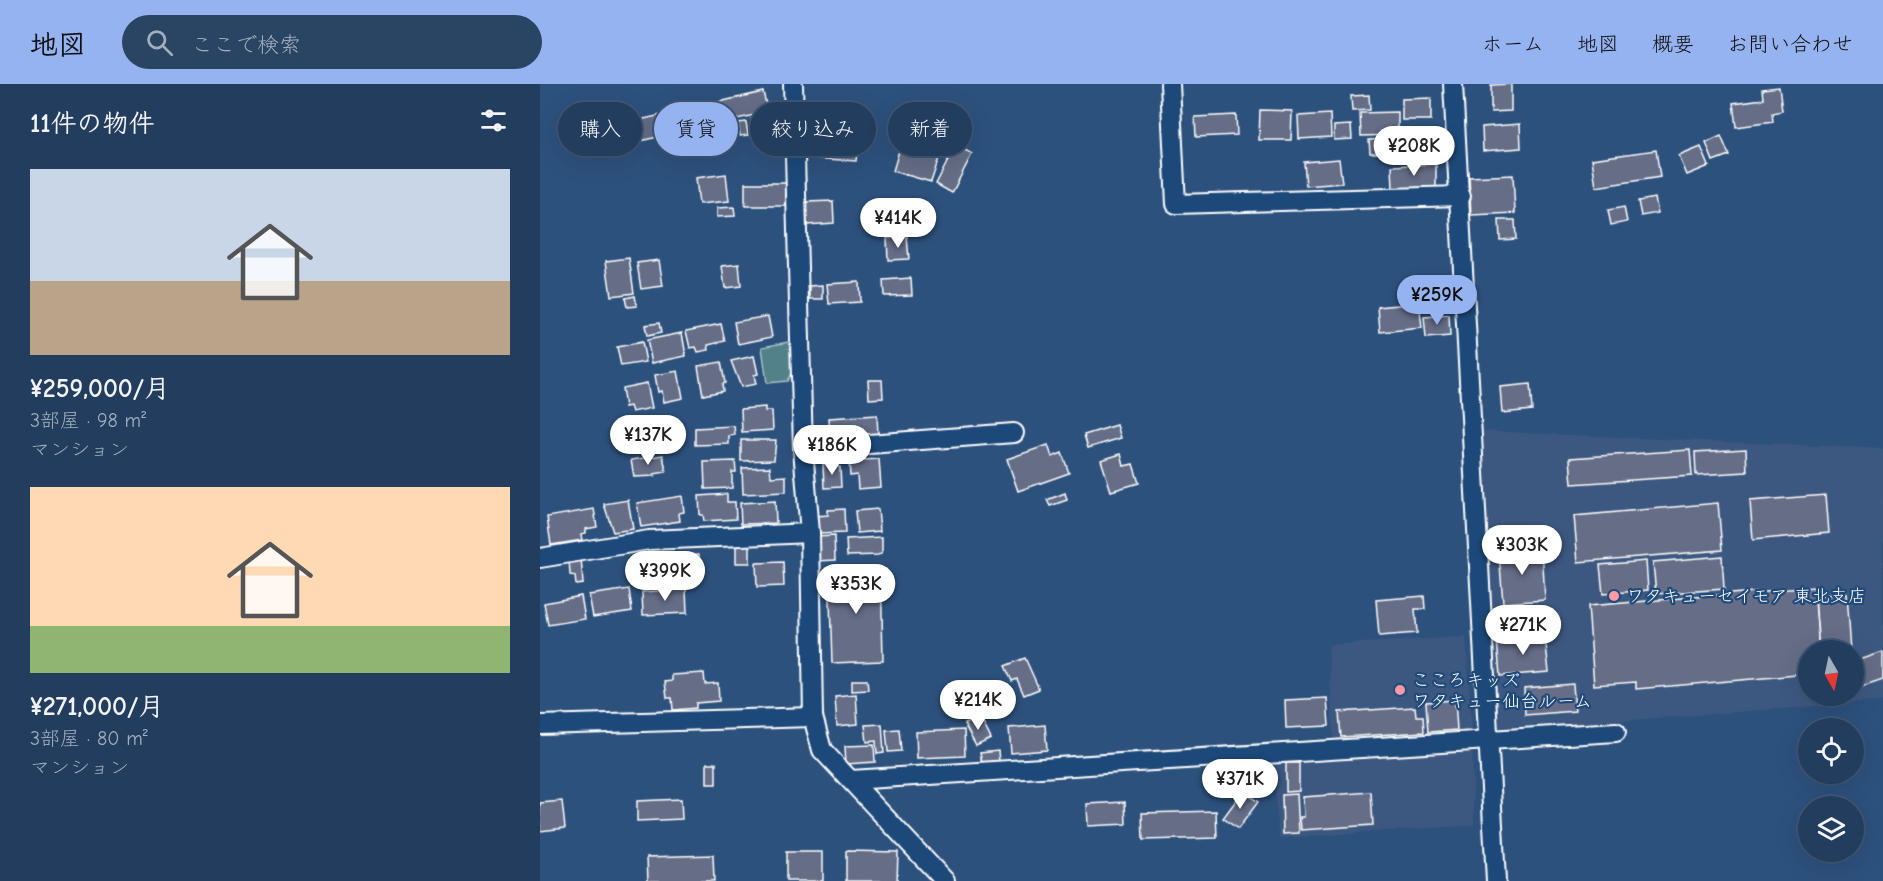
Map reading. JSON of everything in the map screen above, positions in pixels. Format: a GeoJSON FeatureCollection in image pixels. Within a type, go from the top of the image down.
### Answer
{"type":"FeatureCollection","features":[{"type":"Feature","properties":{"kind":"street"},"geometry":{"type":"LineString","coordinates":[[793,84],[803,449],[810,533],[813,717],[822,750],[911,848],[945,881]]}},
{"type":"Feature","properties":{"kind":"street"},"geometry":{"type":"LineString","coordinates":[[1170,84],[1176,204],[1461,196]]}},
{"type":"Feature","properties":{"kind":"street"},"geometry":{"type":"LineString","coordinates":[[1453,84],[1461,196],[1496,881]]}},
{"type":"Feature","properties":{"kind":"street"},"geometry":{"type":"LineString","coordinates":[[803,449],[1014,433]]}},
{"type":"Feature","properties":{"kind":"street"},"geometry":{"type":"LineString","coordinates":[[540,558],[649,540],[810,533]]}},
{"type":"Feature","properties":{"kind":"street"},"geometry":{"type":"LineString","coordinates":[[540,725],[813,717]]}},
{"type":"Feature","properties":{"kind":"street"},"geometry":{"type":"LineString","coordinates":[[851,780],[1490,738],[1616,732]]}},
{"type":"Feature","properties":{"kind":"shaded area"},"geometry":{"type":"Polygon","coordinates":[[[1480,431],[1883,449],[1883,701],[1864,702],[1864,640],[1798,640],[1798,706],[1816,706],[1497,730],[1480,431]]]}},
{"type":"Feature","properties":{"kind":"shaded area","name":"こころキッズ ワタキュー仙台ルーム"},"geometry":{"type":"Polygon","coordinates":[[[1466,637],[1472,734],[1334,742],[1328,645],[1466,637]]]}},
{"type":"Feature","properties":{"kind":"shaded area"},"geometry":{"type":"Polygon","coordinates":[[[1472,751],[1474,825],[1279,838],[1273,766],[1472,751]]]}},
{"type":"Feature","properties":{"kind":"green space"},"geometry":{"type":"Polygon","coordinates":[[[789,342],[793,369],[787,381],[767,383],[762,347],[789,342]]]}},
{"type":"Feature","properties":{"kind":"building"},"geometry":{"type":"Polygon","coordinates":[[[1511,84],[1511,111],[1491,112],[1491,85],[1511,84]]]}},
{"type":"Feature","properties":{"kind":"building"},"geometry":{"type":"Polygon","coordinates":[[[1779,87],[1782,111],[1772,113],[1773,122],[1736,127],[1733,103],[1763,99],[1762,89],[1779,87]]]}},
{"type":"Feature","properties":{"kind":"building"},"geometry":{"type":"Polygon","coordinates":[[[763,92],[766,102],[750,102],[750,116],[738,119],[738,102],[719,102],[763,92]]]}},
{"type":"Feature","properties":{"kind":"building"},"geometry":{"type":"Polygon","coordinates":[[[1369,95],[1370,110],[1352,111],[1351,96],[1369,95]]]}},
{"type":"Feature","properties":{"kind":"building"},"geometry":{"type":"Polygon","coordinates":[[[1431,98],[1431,120],[1402,120],[1402,99],[1431,98]]]}},
{"type":"Feature","properties":{"kind":"building"},"geometry":{"type":"Polygon","coordinates":[[[1260,110],[1292,111],[1291,140],[1259,140],[1260,110]]]}},
{"type":"Feature","properties":{"kind":"building"},"geometry":{"type":"Polygon","coordinates":[[[1398,112],[1398,135],[1361,136],[1360,113],[1398,112]]]}},
{"type":"Feature","properties":{"kind":"building"},"geometry":{"type":"Polygon","coordinates":[[[1330,114],[1331,137],[1299,139],[1298,116],[1330,114]]]}},
{"type":"Feature","properties":{"kind":"building"},"geometry":{"type":"Polygon","coordinates":[[[1236,115],[1237,135],[1196,137],[1195,117],[1236,115]]]}},
{"type":"Feature","properties":{"kind":"building"},"geometry":{"type":"Polygon","coordinates":[[[654,117],[654,138],[642,141],[642,119],[654,117]]]}},
{"type":"Feature","properties":{"kind":"building"},"geometry":{"type":"Polygon","coordinates":[[[746,122],[748,135],[740,136],[738,123],[746,122]]]}},
{"type":"Feature","properties":{"kind":"building"},"geometry":{"type":"Polygon","coordinates":[[[1520,124],[1521,148],[1483,151],[1482,127],[1520,124]]]}},
{"type":"Feature","properties":{"kind":"building"},"geometry":{"type":"Polygon","coordinates":[[[1351,125],[1352,139],[1334,140],[1334,126],[1351,125]]]}},
{"type":"Feature","properties":{"kind":"building"},"geometry":{"type":"Polygon","coordinates":[[[1721,136],[1729,155],[1713,161],[1706,143],[1721,136]]]}},
{"type":"Feature","properties":{"kind":"building"},"geometry":{"type":"Polygon","coordinates":[[[1387,139],[1388,149],[1382,149],[1382,153],[1370,153],[1369,140],[1387,139]]]}},
{"type":"Feature","properties":{"kind":"building"},"geometry":{"type":"Polygon","coordinates":[[[1701,147],[1709,166],[1687,175],[1679,156],[1701,147]]]}},
{"type":"Feature","properties":{"kind":"building"},"geometry":{"type":"Polygon","coordinates":[[[1656,150],[1660,177],[1596,187],[1592,159],[1656,150]]]}},
{"type":"Feature","properties":{"kind":"building"},"geometry":{"type":"Polygon","coordinates":[[[811,156],[856,156],[856,161],[811,158],[811,156]]]}},
{"type":"Feature","properties":{"kind":"building"},"geometry":{"type":"Polygon","coordinates":[[[897,156],[940,156],[931,182],[893,171],[897,156]]]}},
{"type":"Feature","properties":{"kind":"building"},"geometry":{"type":"Polygon","coordinates":[[[950,156],[971,156],[952,193],[936,184],[950,156]]]}},
{"type":"Feature","properties":{"kind":"building"},"geometry":{"type":"Polygon","coordinates":[[[1339,159],[1342,183],[1306,186],[1304,162],[1339,159]]]}},
{"type":"Feature","properties":{"kind":"building"},"geometry":{"type":"Polygon","coordinates":[[[1436,164],[1436,188],[1393,189],[1392,166],[1436,164]]]}},
{"type":"Feature","properties":{"kind":"building"},"geometry":{"type":"Polygon","coordinates":[[[726,174],[729,201],[699,204],[696,178],[726,174]]]}},
{"type":"Feature","properties":{"kind":"building"},"geometry":{"type":"Polygon","coordinates":[[[1513,175],[1515,213],[1471,215],[1469,177],[1513,175]]]}},
{"type":"Feature","properties":{"kind":"building"},"geometry":{"type":"Polygon","coordinates":[[[745,183],[786,183],[786,206],[745,206],[745,183]]]}},
{"type":"Feature","properties":{"kind":"building"},"geometry":{"type":"Polygon","coordinates":[[[1655,198],[1658,213],[1641,216],[1638,201],[1655,198]]]}},
{"type":"Feature","properties":{"kind":"building"},"geometry":{"type":"Polygon","coordinates":[[[833,201],[834,223],[807,225],[806,202],[833,201]]]}},
{"type":"Feature","properties":{"kind":"building"},"geometry":{"type":"Polygon","coordinates":[[[734,207],[735,216],[717,217],[717,208],[734,207]]]}},
{"type":"Feature","properties":{"kind":"building"},"geometry":{"type":"Polygon","coordinates":[[[1624,207],[1627,222],[1611,225],[1608,210],[1624,207]]]}},
{"type":"Feature","properties":{"kind":"building"},"geometry":{"type":"Polygon","coordinates":[[[1499,220],[1515,220],[1516,239],[1500,240],[1499,220]]]}},
{"type":"Feature","properties":{"kind":"building"},"geometry":{"type":"Polygon","coordinates":[[[907,237],[909,259],[888,260],[887,238],[907,237]]]}},
{"type":"Feature","properties":{"kind":"building"},"geometry":{"type":"Polygon","coordinates":[[[629,258],[634,293],[611,296],[606,261],[629,258]]]}},
{"type":"Feature","properties":{"kind":"building"},"geometry":{"type":"Polygon","coordinates":[[[659,260],[663,286],[641,289],[637,263],[659,260]]]}},
{"type":"Feature","properties":{"kind":"building"},"geometry":{"type":"Polygon","coordinates":[[[739,264],[741,286],[725,288],[722,266],[739,264]]]}},
{"type":"Feature","properties":{"kind":"building"},"geometry":{"type":"Polygon","coordinates":[[[911,278],[912,295],[884,296],[883,280],[911,278]]]}},
{"type":"Feature","properties":{"kind":"building"},"geometry":{"type":"Polygon","coordinates":[[[859,282],[860,302],[829,304],[827,284],[859,282]]]}},
{"type":"Feature","properties":{"kind":"building"},"geometry":{"type":"Polygon","coordinates":[[[823,285],[823,299],[810,299],[810,286],[823,285]]]}},
{"type":"Feature","properties":{"kind":"building"},"geometry":{"type":"Polygon","coordinates":[[[635,296],[637,306],[627,307],[625,298],[635,296]]]}},
{"type":"Feature","properties":{"kind":"building"},"geometry":{"type":"Polygon","coordinates":[[[1419,303],[1422,328],[1380,332],[1378,307],[1419,303]]]}},
{"type":"Feature","properties":{"kind":"building"},"geometry":{"type":"Polygon","coordinates":[[[1449,315],[1450,336],[1426,338],[1424,317],[1449,315]]]}},
{"type":"Feature","properties":{"kind":"building"},"geometry":{"type":"Polygon","coordinates":[[[768,316],[772,337],[738,344],[734,322],[768,316]]]}},
{"type":"Feature","properties":{"kind":"building"},"geometry":{"type":"Polygon","coordinates":[[[659,323],[661,333],[647,336],[645,325],[659,323]]]}},
{"type":"Feature","properties":{"kind":"building"},"geometry":{"type":"Polygon","coordinates":[[[721,324],[725,341],[708,345],[709,350],[698,352],[696,347],[690,348],[686,331],[721,324]]]}},
{"type":"Feature","properties":{"kind":"building"},"geometry":{"type":"Polygon","coordinates":[[[682,333],[686,356],[652,363],[647,340],[682,333]]]}},
{"type":"Feature","properties":{"kind":"building"},"geometry":{"type":"Polygon","coordinates":[[[642,342],[646,362],[621,366],[617,347],[642,342]]]}},
{"type":"Feature","properties":{"kind":"building"},"geometry":{"type":"Polygon","coordinates":[[[754,356],[758,374],[754,375],[756,384],[741,387],[731,361],[754,356]]]}},
{"type":"Feature","properties":{"kind":"building"},"geometry":{"type":"Polygon","coordinates":[[[721,362],[725,383],[722,384],[723,391],[703,395],[698,366],[721,362]]]}},
{"type":"Feature","properties":{"kind":"building"},"geometry":{"type":"Polygon","coordinates":[[[678,371],[683,398],[664,402],[662,391],[658,392],[655,375],[678,371]]]}},
{"type":"Feature","properties":{"kind":"building"},"geometry":{"type":"Polygon","coordinates":[[[868,380],[882,380],[883,398],[869,399],[868,380]]]}},
{"type":"Feature","properties":{"kind":"building"},"geometry":{"type":"Polygon","coordinates":[[[647,383],[652,408],[632,412],[630,406],[625,407],[622,388],[647,383]]]}},
{"type":"Feature","properties":{"kind":"building"},"geometry":{"type":"Polygon","coordinates":[[[1530,384],[1532,410],[1502,413],[1500,387],[1530,384]]]}},
{"type":"Feature","properties":{"kind":"building"},"geometry":{"type":"Polygon","coordinates":[[[765,407],[765,411],[772,411],[773,430],[742,432],[741,409],[765,407]]]}},
{"type":"Feature","properties":{"kind":"building"},"geometry":{"type":"Polygon","coordinates":[[[877,415],[878,436],[830,440],[829,418],[877,415]]]}},
{"type":"Feature","properties":{"kind":"building"},"geometry":{"type":"Polygon","coordinates":[[[1117,425],[1121,438],[1088,448],[1084,435],[1117,425]]]}},
{"type":"Feature","properties":{"kind":"building"},"geometry":{"type":"Polygon","coordinates":[[[653,426],[653,430],[664,428],[666,445],[630,450],[627,431],[653,426]]]}},
{"type":"Feature","properties":{"kind":"building"},"geometry":{"type":"Polygon","coordinates":[[[734,426],[735,435],[729,436],[729,444],[695,445],[695,428],[734,426]]]}},
{"type":"Feature","properties":{"kind":"building"},"geometry":{"type":"Polygon","coordinates":[[[741,440],[776,440],[774,460],[741,461],[741,440]]]}},
{"type":"Feature","properties":{"kind":"building"},"geometry":{"type":"Polygon","coordinates":[[[1048,445],[1052,457],[1062,453],[1069,473],[1018,491],[1007,459],[1048,445]]]}},
{"type":"Feature","properties":{"kind":"building"},"geometry":{"type":"Polygon","coordinates":[[[1746,449],[1747,472],[1696,475],[1695,452],[1746,449]]]}},
{"type":"Feature","properties":{"kind":"building"},"geometry":{"type":"Polygon","coordinates":[[[1690,450],[1692,476],[1572,484],[1570,458],[1690,450]]]}},
{"type":"Feature","properties":{"kind":"building"},"geometry":{"type":"Polygon","coordinates":[[[1121,454],[1124,466],[1133,464],[1139,483],[1111,491],[1101,460],[1121,454]]]}},
{"type":"Feature","properties":{"kind":"building"},"geometry":{"type":"Polygon","coordinates":[[[663,455],[666,472],[654,474],[655,476],[634,477],[631,460],[663,455]]]}},
{"type":"Feature","properties":{"kind":"building"},"geometry":{"type":"Polygon","coordinates":[[[879,459],[881,487],[858,489],[857,475],[850,476],[849,461],[879,459]]]}},
{"type":"Feature","properties":{"kind":"building"},"geometry":{"type":"Polygon","coordinates":[[[735,461],[736,472],[732,472],[732,488],[705,489],[704,462],[735,461]]]}},
{"type":"Feature","properties":{"kind":"building"},"geometry":{"type":"Polygon","coordinates":[[[836,463],[836,467],[840,467],[841,487],[824,488],[823,464],[836,463]]]}},
{"type":"Feature","properties":{"kind":"building"},"geometry":{"type":"Polygon","coordinates":[[[770,467],[771,477],[786,476],[786,492],[743,494],[742,468],[770,467]]]}},
{"type":"Feature","properties":{"kind":"building"},"geometry":{"type":"Polygon","coordinates":[[[1065,493],[1067,500],[1050,506],[1047,500],[1065,493]]]}},
{"type":"Feature","properties":{"kind":"building"},"geometry":{"type":"Polygon","coordinates":[[[727,494],[727,502],[735,502],[736,519],[704,521],[703,515],[700,515],[699,496],[727,494]]]}},
{"type":"Feature","properties":{"kind":"building"},"geometry":{"type":"Polygon","coordinates":[[[1826,495],[1829,533],[1753,540],[1750,501],[1826,495]]]}},
{"type":"Feature","properties":{"kind":"building"},"geometry":{"type":"Polygon","coordinates":[[[682,496],[684,512],[679,513],[680,521],[641,527],[637,503],[682,496]]]}},
{"type":"Feature","properties":{"kind":"building"},"geometry":{"type":"Polygon","coordinates":[[[628,500],[633,529],[613,532],[604,504],[628,500]]]}},
{"type":"Feature","properties":{"kind":"building"},"geometry":{"type":"Polygon","coordinates":[[[775,501],[776,523],[741,524],[740,503],[775,501]]]}},
{"type":"Feature","properties":{"kind":"building"},"geometry":{"type":"Polygon","coordinates":[[[1718,503],[1722,550],[1578,562],[1574,516],[1718,503]]]}},
{"type":"Feature","properties":{"kind":"building"},"geometry":{"type":"Polygon","coordinates":[[[594,509],[597,527],[586,529],[586,533],[581,534],[582,540],[551,545],[547,517],[594,509]]]}},
{"type":"Feature","properties":{"kind":"building"},"geometry":{"type":"Polygon","coordinates":[[[844,509],[845,533],[817,534],[816,516],[828,515],[828,510],[844,509]]]}},
{"type":"Feature","properties":{"kind":"building"},"geometry":{"type":"Polygon","coordinates":[[[878,509],[880,531],[857,533],[855,511],[878,509]]]}},
{"type":"Feature","properties":{"kind":"building"},"geometry":{"type":"Polygon","coordinates":[[[834,536],[835,560],[817,561],[816,537],[834,536]]]}},
{"type":"Feature","properties":{"kind":"building"},"geometry":{"type":"Polygon","coordinates":[[[882,537],[882,552],[878,555],[847,556],[846,539],[882,537]]]}},
{"type":"Feature","properties":{"kind":"building"},"geometry":{"type":"Polygon","coordinates":[[[736,541],[750,541],[750,563],[736,563],[736,541]]]}},
{"type":"Feature","properties":{"kind":"building"},"geometry":{"type":"Polygon","coordinates":[[[1542,548],[1545,600],[1503,603],[1499,552],[1542,548]]]}},
{"type":"Feature","properties":{"kind":"building"},"geometry":{"type":"Polygon","coordinates":[[[699,554],[699,575],[668,576],[667,555],[699,554]]]}},
{"type":"Feature","properties":{"kind":"building"},"geometry":{"type":"Polygon","coordinates":[[[1722,556],[1724,589],[1656,594],[1653,562],[1722,556]]]}},
{"type":"Feature","properties":{"kind":"building"},"geometry":{"type":"Polygon","coordinates":[[[581,557],[583,584],[576,585],[575,576],[570,575],[569,558],[581,557]]]}},
{"type":"Feature","properties":{"kind":"building"},"geometry":{"type":"Polygon","coordinates":[[[1646,561],[1648,590],[1603,594],[1600,565],[1646,561]]]}},
{"type":"Feature","properties":{"kind":"building"},"geometry":{"type":"Polygon","coordinates":[[[783,562],[784,586],[757,587],[756,563],[783,562]]]}},
{"type":"Feature","properties":{"kind":"building"},"geometry":{"type":"Polygon","coordinates":[[[881,567],[883,661],[832,663],[829,569],[881,567]]]}},
{"type":"Feature","properties":{"kind":"building"},"geometry":{"type":"Polygon","coordinates":[[[1814,587],[1818,640],[1798,640],[1798,675],[1636,689],[1636,682],[1594,685],[1588,606],[1814,587]]]}},
{"type":"Feature","properties":{"kind":"building"},"geometry":{"type":"Polygon","coordinates":[[[629,589],[632,611],[593,617],[589,595],[629,589]]]}},
{"type":"Feature","properties":{"kind":"building"},"geometry":{"type":"Polygon","coordinates":[[[686,589],[687,613],[643,615],[642,592],[686,589]]]}},
{"type":"Feature","properties":{"kind":"building"},"geometry":{"type":"Polygon","coordinates":[[[1847,593],[1850,640],[1818,640],[1815,596],[1847,593]]]}},
{"type":"Feature","properties":{"kind":"building"},"geometry":{"type":"Polygon","coordinates":[[[581,596],[585,619],[548,625],[544,603],[581,596]]]}},
{"type":"Feature","properties":{"kind":"building"},"geometry":{"type":"Polygon","coordinates":[[[1424,596],[1425,609],[1415,609],[1417,633],[1379,636],[1376,600],[1424,596]]]}},
{"type":"Feature","properties":{"kind":"building"},"geometry":{"type":"Polygon","coordinates":[[[1545,636],[1549,672],[1500,676],[1497,640],[1545,636]]]}},
{"type":"Feature","properties":{"kind":"building"},"geometry":{"type":"Polygon","coordinates":[[[1883,652],[1883,680],[1864,687],[1864,659],[1883,652]]]}},
{"type":"Feature","properties":{"kind":"building"},"geometry":{"type":"Polygon","coordinates":[[[1025,658],[1039,689],[1024,695],[1017,679],[1012,681],[1005,666],[1025,658]]]}},
{"type":"Feature","properties":{"kind":"building"},"geometry":{"type":"Polygon","coordinates":[[[704,673],[705,684],[718,683],[719,701],[696,703],[696,708],[673,710],[672,698],[667,698],[665,682],[672,681],[672,675],[704,673]]]}},
{"type":"Feature","properties":{"kind":"building"},"geometry":{"type":"Polygon","coordinates":[[[852,680],[867,680],[868,690],[852,691],[852,680]]]}},
{"type":"Feature","properties":{"kind":"building"},"geometry":{"type":"Polygon","coordinates":[[[1573,684],[1575,711],[1525,715],[1524,688],[1573,684]]]}},
{"type":"Feature","properties":{"kind":"building"},"geometry":{"type":"Polygon","coordinates":[[[856,694],[858,724],[837,726],[835,696],[856,694]]]}},
{"type":"Feature","properties":{"kind":"building"},"geometry":{"type":"Polygon","coordinates":[[[1327,698],[1329,726],[1286,728],[1285,700],[1327,698]]]}},
{"type":"Feature","properties":{"kind":"building"},"geometry":{"type":"Polygon","coordinates":[[[1455,700],[1457,730],[1428,732],[1426,702],[1455,700]]]}},
{"type":"Feature","properties":{"kind":"building"},"geometry":{"type":"Polygon","coordinates":[[[1415,707],[1416,716],[1423,716],[1424,732],[1341,737],[1339,712],[1415,707]]]}},
{"type":"Feature","properties":{"kind":"building"},"geometry":{"type":"Polygon","coordinates":[[[980,717],[991,739],[976,746],[964,724],[980,717]]]}},
{"type":"Feature","properties":{"kind":"building"},"geometry":{"type":"Polygon","coordinates":[[[882,724],[884,753],[877,754],[876,741],[867,742],[865,725],[882,724]]]}},
{"type":"Feature","properties":{"kind":"building"},"geometry":{"type":"Polygon","coordinates":[[[1045,725],[1047,750],[1011,753],[1009,728],[1045,725]]]}},
{"type":"Feature","properties":{"kind":"building"},"geometry":{"type":"Polygon","coordinates":[[[899,729],[901,751],[888,752],[886,730],[899,729]]]}},
{"type":"Feature","properties":{"kind":"building"},"geometry":{"type":"Polygon","coordinates":[[[964,730],[965,756],[917,758],[916,732],[964,730]]]}},
{"type":"Feature","properties":{"kind":"building"},"geometry":{"type":"Polygon","coordinates":[[[874,745],[875,762],[846,764],[845,746],[874,745]]]}},
{"type":"Feature","properties":{"kind":"building"},"geometry":{"type":"Polygon","coordinates":[[[998,751],[999,761],[982,763],[980,753],[998,751]]]}},
{"type":"Feature","properties":{"kind":"building"},"geometry":{"type":"Polygon","coordinates":[[[707,763],[716,763],[716,784],[707,784],[707,763]]]}},
{"type":"Feature","properties":{"kind":"building"},"geometry":{"type":"Polygon","coordinates":[[[1286,763],[1299,763],[1299,791],[1286,792],[1286,763]]]}},
{"type":"Feature","properties":{"kind":"building"},"geometry":{"type":"Polygon","coordinates":[[[1243,791],[1258,802],[1238,829],[1223,818],[1243,791]]]}},
{"type":"Feature","properties":{"kind":"building"},"geometry":{"type":"Polygon","coordinates":[[[1371,792],[1373,825],[1301,830],[1300,817],[1304,817],[1303,797],[1371,792]]]}},
{"type":"Feature","properties":{"kind":"building"},"geometry":{"type":"Polygon","coordinates":[[[1297,794],[1299,833],[1283,834],[1282,795],[1297,794]]]}},
{"type":"Feature","properties":{"kind":"building"},"geometry":{"type":"Polygon","coordinates":[[[681,799],[682,819],[637,821],[637,801],[681,799]]]}},
{"type":"Feature","properties":{"kind":"building"},"geometry":{"type":"Polygon","coordinates":[[[562,801],[565,828],[540,831],[540,803],[562,801]]]}},
{"type":"Feature","properties":{"kind":"building"},"geometry":{"type":"Polygon","coordinates":[[[1125,802],[1126,824],[1088,826],[1087,804],[1125,802]]]}},
{"type":"Feature","properties":{"kind":"building"},"geometry":{"type":"Polygon","coordinates":[[[1216,811],[1217,838],[1143,840],[1142,813],[1216,811]]]}},
{"type":"Feature","properties":{"kind":"building"},"geometry":{"type":"Polygon","coordinates":[[[846,851],[898,852],[897,881],[846,881],[846,851]]]}},
{"type":"Feature","properties":{"kind":"building"},"geometry":{"type":"Polygon","coordinates":[[[786,852],[823,852],[823,881],[786,881],[786,852]]]}},
{"type":"Feature","properties":{"kind":"building"},"geometry":{"type":"Polygon","coordinates":[[[713,855],[714,881],[648,881],[647,857],[713,855]]]}},
{"type":"Feature","properties":{"kind":"place","name":"ワタキューセイモア 東北支店"},"geometry":{"type":"Point","coordinates":[1614,596]}},
{"type":"Feature","properties":{"kind":"place","name":"こころキッズ ワタキュー仙台ルーム"},"geometry":{"type":"Point","coordinates":[1400,690]}}]}
